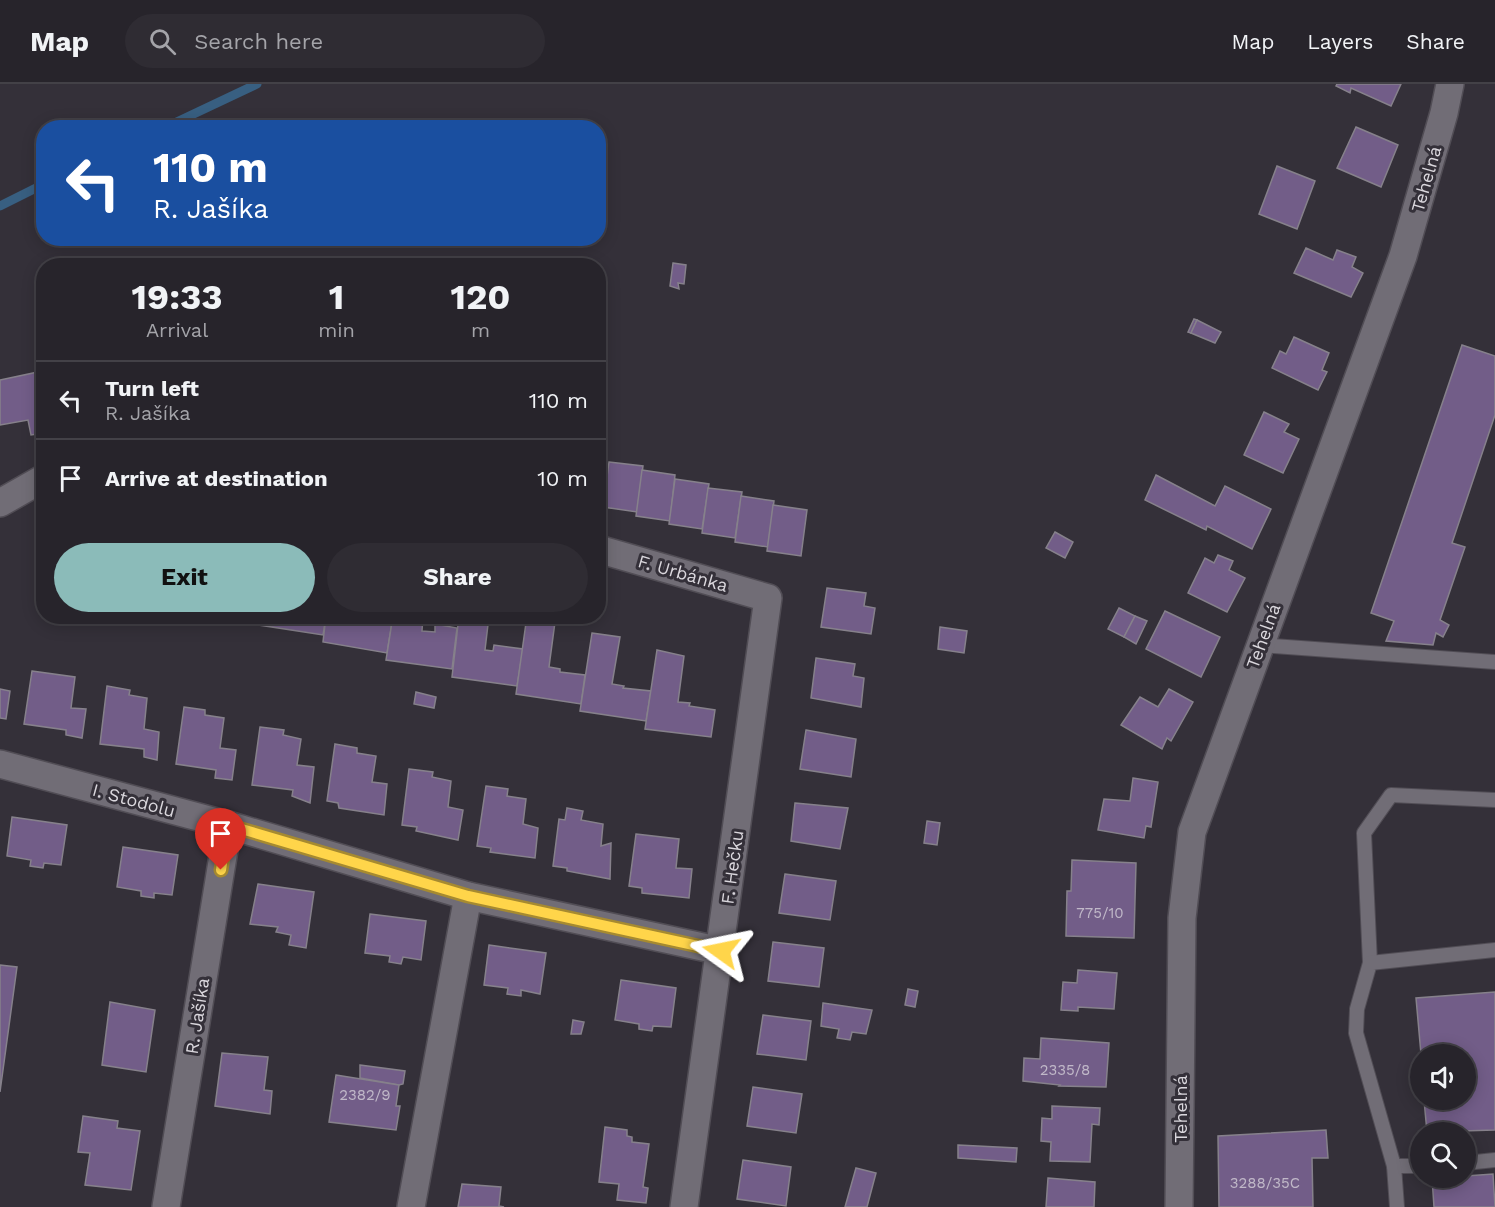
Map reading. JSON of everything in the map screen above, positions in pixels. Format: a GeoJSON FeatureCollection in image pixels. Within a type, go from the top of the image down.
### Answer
{"type":"FeatureCollection","features":[{"type":"Feature","properties":{"kind":"street","name":"Tehelná"},"geometry":{"type":"LineString","coordinates":[[1179,1207],[1182,918],[1192,832],[1403,256],[1444,113],[1450,84]]}},
{"type":"Feature","properties":{"kind":"street"},"geometry":{"type":"LineString","coordinates":[[0,503],[36,483]]}},
{"type":"Feature","properties":{"kind":"street","name":"F. Urbánka"},"geometry":{"type":"LineString","coordinates":[[606,551],[768,598]]}},
{"type":"Feature","properties":{"kind":"street","name":"F. Hečku"},"geometry":{"type":"LineString","coordinates":[[684,1207],[768,598]]}},
{"type":"Feature","properties":{"kind":"street","name":"I. Stodolu"},"geometry":{"type":"LineString","coordinates":[[0,764],[228,825],[468,896],[721,951]]}},
{"type":"Feature","properties":{"kind":"street","name":"R. Jašíka"},"geometry":{"type":"LineString","coordinates":[[166,1207],[228,825]]}},
{"type":"Feature","properties":{"kind":"street"},"geometry":{"type":"LineString","coordinates":[[411,1207],[468,896]]}},
{"type":"Feature","properties":{"kind":"lane"},"geometry":{"type":"LineString","coordinates":[[1259,645],[1495,662]]}},
{"type":"Feature","properties":{"kind":"lane"},"geometry":{"type":"LineString","coordinates":[[1397,1207],[1394,1166],[1356,1033],[1357,1009],[1370,963],[1364,833],[1391,795],[1495,800]]}},
{"type":"Feature","properties":{"kind":"lane"},"geometry":{"type":"LineString","coordinates":[[1370,963],[1495,950]]}},
{"type":"Feature","properties":{"kind":"lane"},"geometry":{"type":"LineString","coordinates":[[1476,1162],[1495,1160]]}},
{"type":"Feature","properties":{"kind":"lane"},"geometry":{"type":"LineString","coordinates":[[1394,1166],[1410,1166]]}},
{"type":"Feature","properties":{"kind":"building"},"geometry":{"type":"Polygon","coordinates":[[[1337,84],[1401,84],[1391,106],[1351,88],[1350,93],[1336,86],[1337,84]]]}},
{"type":"Feature","properties":{"kind":"building"},"geometry":{"type":"Polygon","coordinates":[[[1356,127],[1398,145],[1381,187],[1337,168],[1356,127]]]}},
{"type":"Feature","properties":{"kind":"building"},"geometry":{"type":"Polygon","coordinates":[[[1277,166],[1315,181],[1297,229],[1259,214],[1277,166]]]}},
{"type":"Feature","properties":{"kind":"building"},"geometry":{"type":"Polygon","coordinates":[[[1306,248],[1333,260],[1337,250],[1356,257],[1352,267],[1363,273],[1351,297],[1294,273],[1306,248]]]}},
{"type":"Feature","properties":{"kind":"building"},"geometry":{"type":"Polygon","coordinates":[[[673,263],[686,265],[684,284],[678,283],[679,289],[670,286],[673,263]]]}},
{"type":"Feature","properties":{"kind":"building"},"geometry":{"type":"Polygon","coordinates":[[[1194,319],[1197,320],[1191,333],[1188,332],[1194,319]]]}},
{"type":"Feature","properties":{"kind":"building"},"geometry":{"type":"Polygon","coordinates":[[[1197,320],[1221,332],[1215,343],[1191,333],[1197,320]]]}},
{"type":"Feature","properties":{"kind":"building"},"geometry":{"type":"Polygon","coordinates":[[[1294,337],[1329,353],[1322,370],[1327,372],[1318,390],[1272,368],[1280,351],[1286,354],[1294,337]]]}},
{"type":"Feature","properties":{"kind":"building"},"geometry":{"type":"Polygon","coordinates":[[[1462,345],[1495,356],[1495,415],[1452,543],[1465,547],[1440,620],[1449,625],[1443,637],[1436,633],[1433,645],[1386,641],[1394,621],[1371,613],[1462,345]]]}},
{"type":"Feature","properties":{"kind":"building"},"geometry":{"type":"Polygon","coordinates":[[[36,372],[36,434],[31,435],[28,420],[0,425],[0,380],[36,372]]]}},
{"type":"Feature","properties":{"kind":"building"},"geometry":{"type":"Polygon","coordinates":[[[1264,412],[1289,424],[1284,432],[1299,439],[1283,473],[1244,455],[1264,412]]]}},
{"type":"Feature","properties":{"kind":"building"},"geometry":{"type":"Polygon","coordinates":[[[609,462],[643,466],[637,512],[606,507],[609,462]]]}},
{"type":"Feature","properties":{"kind":"building"},"geometry":{"type":"Polygon","coordinates":[[[642,470],[675,475],[670,521],[636,516],[642,470]]]}},
{"type":"Feature","properties":{"kind":"building"},"geometry":{"type":"Polygon","coordinates":[[[1156,475],[1215,506],[1225,486],[1271,509],[1252,549],[1207,526],[1206,530],[1145,500],[1156,475]]]}},
{"type":"Feature","properties":{"kind":"building"},"geometry":{"type":"Polygon","coordinates":[[[675,479],[709,484],[702,529],[669,524],[675,479]]]}},
{"type":"Feature","properties":{"kind":"building"},"geometry":{"type":"Polygon","coordinates":[[[708,488],[742,492],[735,538],[702,533],[708,488]]]}},
{"type":"Feature","properties":{"kind":"building"},"geometry":{"type":"Polygon","coordinates":[[[741,496],[774,501],[768,547],[735,542],[741,496]]]}},
{"type":"Feature","properties":{"kind":"building"},"geometry":{"type":"Polygon","coordinates":[[[773,505],[807,510],[801,556],[767,551],[773,505]]]}},
{"type":"Feature","properties":{"kind":"building"},"geometry":{"type":"Polygon","coordinates":[[[1055,532],[1073,542],[1065,558],[1046,548],[1055,532]]]}},
{"type":"Feature","properties":{"kind":"building"},"geometry":{"type":"Polygon","coordinates":[[[1218,555],[1233,561],[1229,570],[1245,578],[1227,612],[1188,593],[1205,558],[1214,563],[1218,555]]]}},
{"type":"Feature","properties":{"kind":"building"},"geometry":{"type":"Polygon","coordinates":[[[827,588],[866,593],[864,606],[875,608],[871,634],[821,627],[827,588]]]}},
{"type":"Feature","properties":{"kind":"building"},"geometry":{"type":"Polygon","coordinates":[[[1119,608],[1135,616],[1124,637],[1108,629],[1119,608]]]}},
{"type":"Feature","properties":{"kind":"building"},"geometry":{"type":"Polygon","coordinates":[[[1165,611],[1220,637],[1201,677],[1146,649],[1165,611]]]}},
{"type":"Feature","properties":{"kind":"building"},"geometry":{"type":"Polygon","coordinates":[[[1135,616],[1147,621],[1136,644],[1124,637],[1135,616]]]}},
{"type":"Feature","properties":{"kind":"building"},"geometry":{"type":"Polygon","coordinates":[[[259,624],[325,624],[323,635],[259,624]]]}},
{"type":"Feature","properties":{"kind":"building"},"geometry":{"type":"Polygon","coordinates":[[[325,624],[392,624],[387,653],[323,642],[325,624]]]}},
{"type":"Feature","properties":{"kind":"building"},"geometry":{"type":"Polygon","coordinates":[[[392,624],[422,624],[422,631],[435,632],[435,624],[457,628],[452,669],[386,660],[392,624]]]}},
{"type":"Feature","properties":{"kind":"building"},"geometry":{"type":"Polygon","coordinates":[[[458,624],[488,624],[485,650],[493,651],[494,645],[523,649],[517,686],[452,677],[458,624]]]}},
{"type":"Feature","properties":{"kind":"building"},"geometry":{"type":"Polygon","coordinates":[[[526,624],[555,624],[549,667],[560,669],[560,672],[585,675],[581,704],[516,694],[526,624]]]}},
{"type":"Feature","properties":{"kind":"building"},"geometry":{"type":"Polygon","coordinates":[[[940,627],[967,631],[964,653],[938,649],[940,627]]]}},
{"type":"Feature","properties":{"kind":"building"},"geometry":{"type":"Polygon","coordinates":[[[592,633],[620,637],[612,684],[624,686],[623,688],[651,691],[646,721],[580,711],[592,633]]]}},
{"type":"Feature","properties":{"kind":"building"},"geometry":{"type":"Polygon","coordinates":[[[657,650],[684,656],[678,702],[715,710],[711,737],[645,729],[657,650]]]}},
{"type":"Feature","properties":{"kind":"building"},"geometry":{"type":"Polygon","coordinates":[[[816,658],[855,664],[853,676],[864,678],[861,707],[811,698],[816,658]]]}},
{"type":"Feature","properties":{"kind":"building"},"geometry":{"type":"Polygon","coordinates":[[[32,671],[75,677],[71,708],[86,709],[82,738],[66,735],[66,730],[24,724],[32,671]]]}},
{"type":"Feature","properties":{"kind":"building"},"geometry":{"type":"Polygon","coordinates":[[[107,686],[130,690],[129,695],[147,698],[144,729],[159,732],[157,760],[144,757],[144,749],[100,744],[107,686]]]}},
{"type":"Feature","properties":{"kind":"building"},"geometry":{"type":"Polygon","coordinates":[[[0,689],[10,691],[6,719],[0,718],[0,689]]]}},
{"type":"Feature","properties":{"kind":"building"},"geometry":{"type":"Polygon","coordinates":[[[1169,689],[1193,702],[1171,741],[1167,738],[1162,749],[1121,725],[1140,697],[1158,707],[1169,689]]]}},
{"type":"Feature","properties":{"kind":"building"},"geometry":{"type":"Polygon","coordinates":[[[416,692],[436,697],[434,708],[414,704],[416,692]]]}},
{"type":"Feature","properties":{"kind":"building"},"geometry":{"type":"Polygon","coordinates":[[[184,707],[205,710],[205,715],[224,718],[220,748],[236,750],[232,780],[215,778],[216,770],[176,764],[184,707]]]}},
{"type":"Feature","properties":{"kind":"building"},"geometry":{"type":"Polygon","coordinates":[[[260,727],[284,730],[283,735],[301,739],[297,765],[314,767],[310,803],[292,796],[293,790],[252,785],[260,727]]]}},
{"type":"Feature","properties":{"kind":"building"},"geometry":{"type":"Polygon","coordinates":[[[806,730],[856,739],[851,777],[800,769],[806,730]]]}},
{"type":"Feature","properties":{"kind":"building"},"geometry":{"type":"Polygon","coordinates":[[[335,744],[357,748],[357,753],[376,756],[372,782],[387,784],[384,815],[339,808],[338,803],[327,801],[335,744]]]}},
{"type":"Feature","properties":{"kind":"building"},"geometry":{"type":"Polygon","coordinates":[[[409,769],[433,772],[432,777],[451,781],[448,807],[463,810],[458,840],[416,831],[417,827],[402,825],[409,769]]]}},
{"type":"Feature","properties":{"kind":"building"},"geometry":{"type":"Polygon","coordinates":[[[1133,778],[1158,782],[1151,827],[1146,826],[1144,838],[1098,830],[1104,799],[1130,801],[1133,778]]]}},
{"type":"Feature","properties":{"kind":"building"},"geometry":{"type":"Polygon","coordinates":[[[486,786],[508,789],[507,796],[526,799],[523,824],[538,828],[535,858],[490,852],[491,848],[477,846],[486,786]]]}},
{"type":"Feature","properties":{"kind":"building"},"geometry":{"type":"Polygon","coordinates":[[[795,803],[848,808],[840,849],[791,841],[795,803]]]}},
{"type":"Feature","properties":{"kind":"building"},"geometry":{"type":"Polygon","coordinates":[[[567,808],[583,811],[581,820],[603,824],[601,846],[611,843],[610,879],[553,866],[559,819],[565,820],[567,808]]]}},
{"type":"Feature","properties":{"kind":"building"},"geometry":{"type":"Polygon","coordinates":[[[12,817],[67,825],[61,865],[44,863],[43,868],[30,866],[31,860],[7,856],[12,817]]]}},
{"type":"Feature","properties":{"kind":"building"},"geometry":{"type":"Polygon","coordinates":[[[927,821],[940,823],[937,845],[924,843],[927,821]]]}},
{"type":"Feature","properties":{"kind":"building"},"geometry":{"type":"Polygon","coordinates":[[[636,834],[679,839],[676,868],[692,869],[689,898],[642,893],[642,888],[629,886],[636,834]]]}},
{"type":"Feature","properties":{"kind":"building"},"geometry":{"type":"Polygon","coordinates":[[[123,847],[178,855],[172,895],[154,893],[154,898],[141,896],[141,891],[117,887],[123,847]]]}},
{"type":"Feature","properties":{"kind":"building"},"geometry":{"type":"Polygon","coordinates":[[[1072,860],[1136,863],[1134,938],[1066,936],[1067,891],[1071,891],[1072,860]]]}},
{"type":"Feature","properties":{"kind":"building"},"geometry":{"type":"Polygon","coordinates":[[[785,874],[836,881],[830,920],[779,913],[785,874]]]}},
{"type":"Feature","properties":{"kind":"building"},"geometry":{"type":"Polygon","coordinates":[[[258,884],[314,892],[306,948],[289,945],[291,935],[276,932],[278,927],[250,924],[258,884]]]}},
{"type":"Feature","properties":{"kind":"building"},"geometry":{"type":"Polygon","coordinates":[[[370,914],[426,921],[421,960],[403,957],[401,964],[389,962],[390,956],[365,953],[370,914]]]}},
{"type":"Feature","properties":{"kind":"building"},"geometry":{"type":"Polygon","coordinates":[[[773,942],[824,948],[819,987],[768,981],[773,942]]]}},
{"type":"Feature","properties":{"kind":"building"},"geometry":{"type":"Polygon","coordinates":[[[489,945],[546,953],[540,994],[521,990],[521,996],[507,994],[508,988],[484,985],[489,945]]]}},
{"type":"Feature","properties":{"kind":"building"},"geometry":{"type":"Polygon","coordinates":[[[0,965],[17,967],[0,1092],[0,965]]]}},
{"type":"Feature","properties":{"kind":"building"},"geometry":{"type":"Polygon","coordinates":[[[1078,970],[1117,973],[1114,1009],[1078,1007],[1078,1011],[1061,1010],[1063,982],[1077,983],[1078,970]]]}},
{"type":"Feature","properties":{"kind":"building"},"geometry":{"type":"Polygon","coordinates":[[[621,980],[676,988],[671,1027],[653,1026],[652,1031],[639,1029],[639,1024],[615,1020],[621,980]]]}},
{"type":"Feature","properties":{"kind":"building"},"geometry":{"type":"Polygon","coordinates":[[[908,989],[918,991],[915,1007],[905,1005],[908,989]]]}},
{"type":"Feature","properties":{"kind":"building"},"geometry":{"type":"Polygon","coordinates":[[[1495,992],[1495,1130],[1476,1131],[1476,1122],[1426,1122],[1425,1110],[1476,1110],[1476,1044],[1420,1044],[1416,998],[1495,992]]]}},
{"type":"Feature","properties":{"kind":"building"},"geometry":{"type":"Polygon","coordinates":[[[110,1002],[155,1010],[146,1072],[102,1065],[110,1002]]]}},
{"type":"Feature","properties":{"kind":"building"},"geometry":{"type":"Polygon","coordinates":[[[823,1003],[872,1010],[866,1034],[852,1032],[850,1040],[837,1038],[839,1029],[821,1026],[823,1003]]]}},
{"type":"Feature","properties":{"kind":"building"},"geometry":{"type":"Polygon","coordinates":[[[763,1015],[811,1021],[806,1060],[757,1054],[763,1015]]]}},
{"type":"Feature","properties":{"kind":"building"},"geometry":{"type":"Polygon","coordinates":[[[573,1020],[584,1022],[581,1034],[571,1034],[573,1020]]]}},
{"type":"Feature","properties":{"kind":"building"},"geometry":{"type":"Polygon","coordinates":[[[1041,1038],[1109,1043],[1106,1087],[1059,1086],[1023,1081],[1024,1058],[1040,1059],[1041,1038]]]}},
{"type":"Feature","properties":{"kind":"building"},"geometry":{"type":"Polygon","coordinates":[[[222,1053],[268,1057],[264,1090],[272,1091],[270,1114],[215,1106],[222,1053]]]}},
{"type":"Feature","properties":{"kind":"building"},"geometry":{"type":"Polygon","coordinates":[[[360,1065],[405,1071],[403,1084],[360,1078],[360,1065]]]}},
{"type":"Feature","properties":{"kind":"building"},"geometry":{"type":"Polygon","coordinates":[[[336,1075],[399,1085],[396,1106],[400,1106],[396,1130],[329,1122],[336,1075]]]}},
{"type":"Feature","properties":{"kind":"building"},"geometry":{"type":"Polygon","coordinates":[[[753,1087],[802,1094],[796,1133],[747,1126],[753,1087]]]}},
{"type":"Feature","properties":{"kind":"building"},"geometry":{"type":"Polygon","coordinates":[[[1052,1106],[1100,1108],[1099,1125],[1092,1124],[1090,1162],[1050,1161],[1051,1142],[1041,1141],[1042,1118],[1052,1119],[1052,1106]]]}},
{"type":"Feature","properties":{"kind":"building"},"geometry":{"type":"Polygon","coordinates":[[[83,1116],[118,1121],[117,1128],[140,1131],[131,1190],[85,1185],[90,1153],[78,1152],[83,1116]]]}},
{"type":"Feature","properties":{"kind":"building"},"geometry":{"type":"Polygon","coordinates":[[[605,1127],[627,1130],[627,1136],[632,1137],[632,1142],[649,1144],[643,1187],[648,1188],[646,1203],[617,1200],[619,1184],[599,1182],[605,1127]]]}},
{"type":"Feature","properties":{"kind":"building"},"geometry":{"type":"Polygon","coordinates":[[[1326,1130],[1328,1158],[1312,1158],[1313,1207],[1219,1207],[1218,1136],[1326,1130]]]}},
{"type":"Feature","properties":{"kind":"building"},"geometry":{"type":"Polygon","coordinates":[[[958,1145],[1017,1148],[1016,1162],[958,1158],[958,1145]]]}},
{"type":"Feature","properties":{"kind":"building"},"geometry":{"type":"Polygon","coordinates":[[[743,1160],[791,1167],[786,1206],[737,1199],[743,1160]]]}},
{"type":"Feature","properties":{"kind":"building"},"geometry":{"type":"Polygon","coordinates":[[[856,1168],[876,1173],[867,1207],[845,1207],[856,1168]]]}},
{"type":"Feature","properties":{"kind":"building"},"geometry":{"type":"Polygon","coordinates":[[[1493,1174],[1495,1207],[1434,1207],[1433,1188],[1476,1188],[1476,1175],[1493,1174]]]}},
{"type":"Feature","properties":{"kind":"building"},"geometry":{"type":"Polygon","coordinates":[[[1048,1178],[1095,1182],[1094,1207],[1046,1207],[1048,1178]]]}},
{"type":"Feature","properties":{"kind":"building"},"geometry":{"type":"Polygon","coordinates":[[[462,1184],[501,1187],[499,1206],[504,1207],[458,1207],[462,1184]]]}},
{"type":"Feature","properties":{"kind":"waterway"},"geometry":{"type":"LineString","coordinates":[[181,120],[257,84]]}},
{"type":"Feature","properties":{"kind":"waterway"},"geometry":{"type":"LineString","coordinates":[[0,206],[36,188]]}},
{"type":"Feature","properties":{"kind":"route"},"geometry":{"type":"LineString","coordinates":[[221,870],[228,825],[468,896],[721,951]]}}]}
